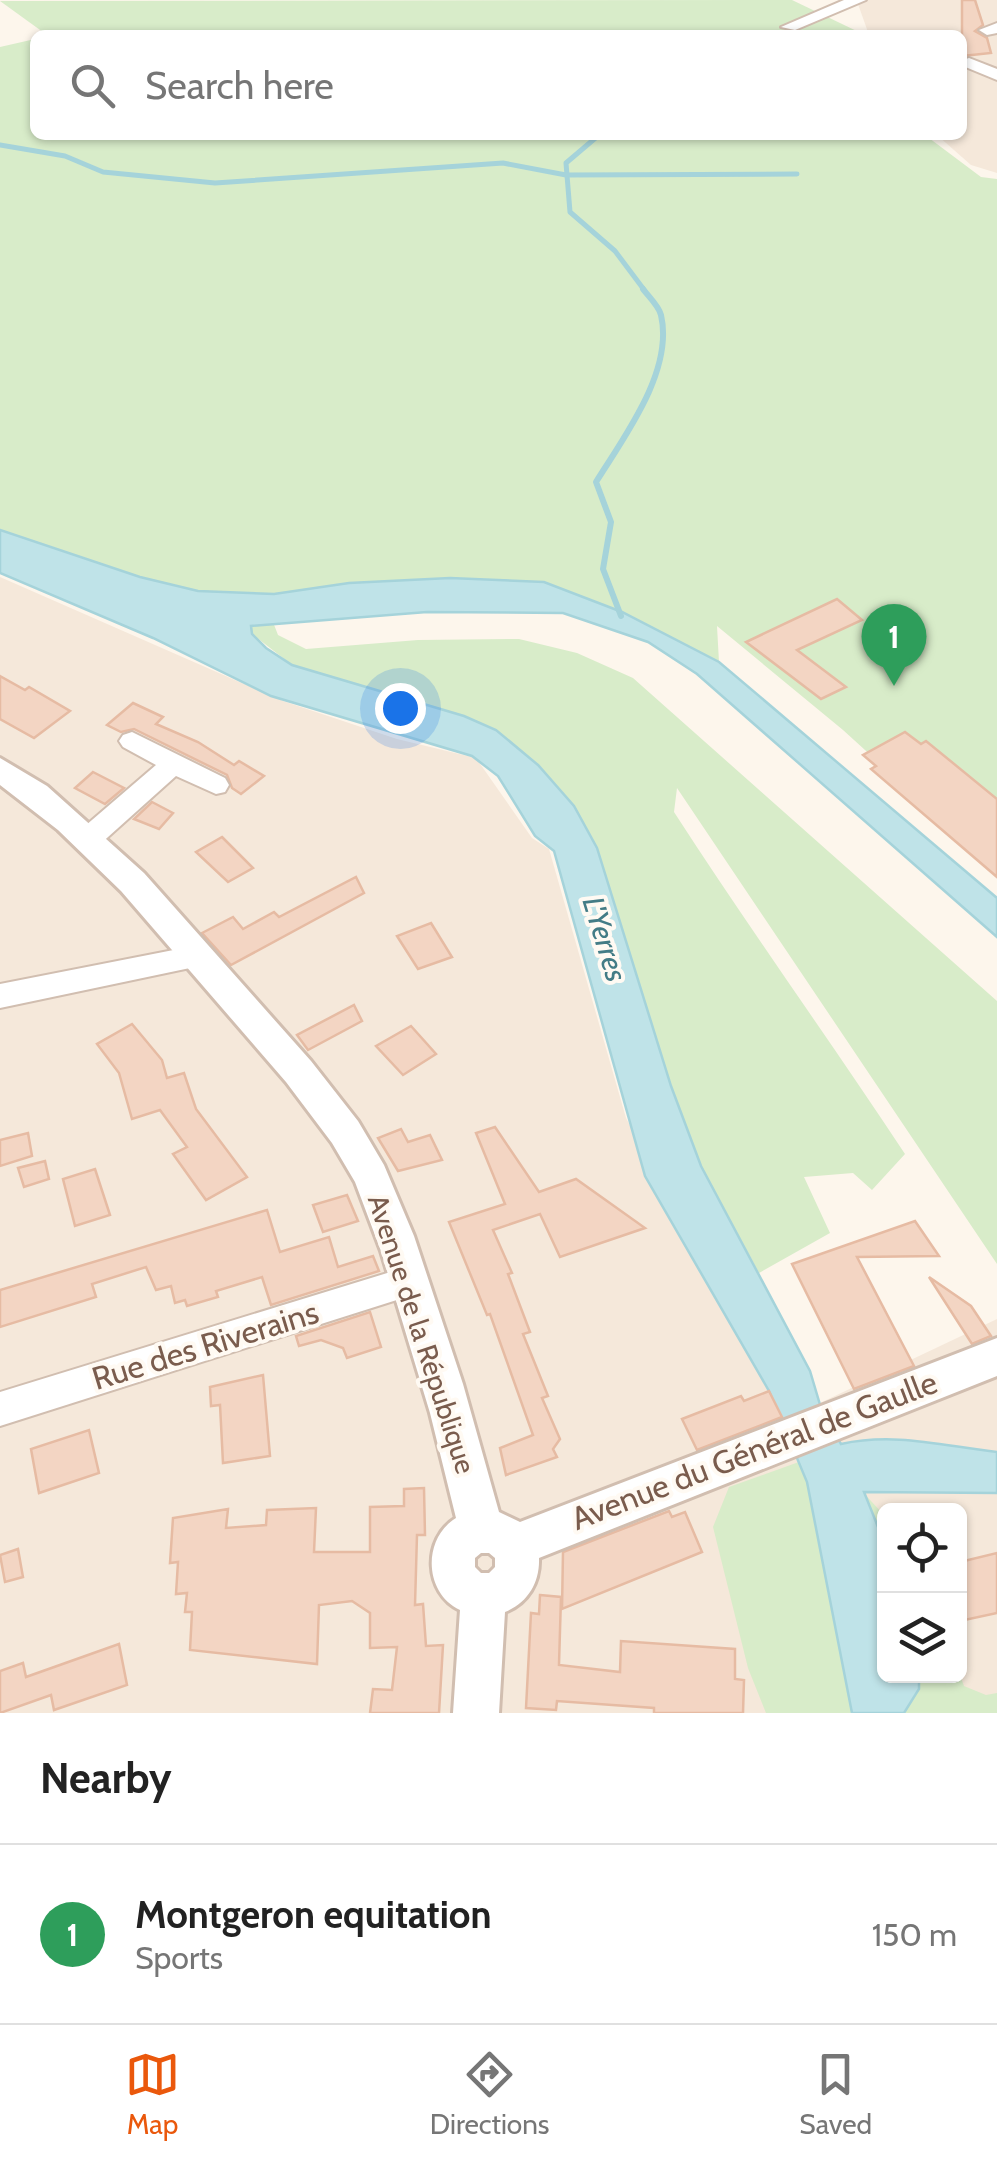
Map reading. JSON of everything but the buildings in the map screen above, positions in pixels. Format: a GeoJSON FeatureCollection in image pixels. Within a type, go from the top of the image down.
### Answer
{"type":"FeatureCollection","features":[{"type":"Feature","properties":{"kind":"street"},"geometry":{"type":"LineString","coordinates":[[789,27],[855,0]]}},
{"type":"Feature","properties":{"kind":"street"},"geometry":{"type":"LineString","coordinates":[[969,64],[997,75]]}},
{"type":"Feature","properties":{"kind":"street"},"geometry":{"type":"LineString","coordinates":[[132,742],[216,785]]}},
{"type":"Feature","properties":{"kind":"street"},"geometry":{"type":"LineString","coordinates":[[88,839],[174,763]]}},
{"type":"Feature","properties":{"kind":"street","name":"Avenue de la République"},"geometry":{"type":"LineString","coordinates":[[0,769],[46,799],[88,839],[199,956],[340,1125],[370,1176],[410,1281],[466,1458],[497,1538]]}},
{"type":"Feature","properties":{"kind":"street"},"geometry":{"type":"LineString","coordinates":[[0,996],[199,956]]}},
{"type":"Feature","properties":{"kind":"street","name":"Rue des Riverains"},"geometry":{"type":"LineString","coordinates":[[0,1409],[410,1281]]}},
{"type":"Feature","properties":{"kind":"street","name":"Avenue du Général de Gaulle"},"geometry":{"type":"LineString","coordinates":[[497,1538],[765,1445],[997,1357]]}},
{"type":"Feature","properties":{"kind":"street"},"geometry":{"type":"LineString","coordinates":[[476,1713],[484,1596],[464,1588],[457,1580],[452,1559],[462,1540],[497,1538]]}},
{"type":"Feature","properties":{"kind":"shaded area"},"geometry":{"type":"Polygon","coordinates":[[[866,0],[997,0],[997,24],[983,27],[985,32],[997,31],[997,173],[971,165],[943,140],[967,140],[967,30],[867,30],[858,4],[866,0]]]}},
{"type":"Feature","properties":{"kind":"shaded area"},"geometry":{"type":"Polygon","coordinates":[[[0,577],[283,701],[397,739],[476,758],[532,838],[549,849],[626,1118],[783,1413],[820,1403],[997,1319],[997,1713],[0,1713],[0,577]]]}},
{"type":"Feature","properties":{"kind":"green space"},"geometry":{"type":"Polygon","coordinates":[[[792,0],[855,30],[40,30],[0,1],[792,0]]]}},
{"type":"Feature","properties":{"kind":"green space"},"geometry":{"type":"Polygon","coordinates":[[[30,40],[30,140],[932,140],[981,177],[997,179],[997,870],[843,730],[717,626],[719,662],[622,612],[544,582],[450,578],[349,583],[274,594],[198,591],[140,577],[0,530],[0,47],[30,40]]]}},
{"type":"Feature","properties":{"kind":"green space"},"geometry":{"type":"Polygon","coordinates":[[[273,622],[278,635],[306,649],[418,640],[519,639],[577,653],[633,678],[997,1001],[997,1264],[677,788],[674,812],[905,1154],[872,1190],[853,1173],[804,1177],[830,1233],[759,1273],[701,1166],[671,1086],[597,848],[505,738],[463,716],[292,665],[252,634],[251,625],[273,622]]]}},
{"type":"Feature","properties":{"kind":"green space"},"geometry":{"type":"Polygon","coordinates":[[[810,1458],[846,1474],[877,1507],[877,1683],[963,1683],[986,1695],[997,1693],[997,1713],[766,1713],[748,1668],[713,1527],[729,1487],[810,1458]]]}},
{"type":"Feature","properties":{"kind":"water","name":"L'Yerres"},"geometry":{"type":"Polygon","coordinates":[[[0,530],[140,577],[198,591],[274,594],[349,583],[450,578],[544,582],[622,612],[719,662],[997,898],[997,937],[697,674],[648,642],[563,613],[427,612],[251,626],[252,634],[266,648],[292,665],[464,716],[496,730],[538,765],[574,806],[597,848],[671,1086],[701,1166],[810,1371],[821,1408],[841,1444],[881,1439],[997,1452],[997,1493],[864,1492],[877,1524],[877,1683],[919,1683],[904,1713],[852,1713],[807,1482],[769,1391],[645,1176],[554,851],[535,836],[498,776],[472,756],[271,696],[153,638],[0,573],[0,530]]]}},
{"type":"Feature","properties":{"kind":"waterway"},"geometry":{"type":"LineString","coordinates":[[567,175],[566,163],[593,140]]}},
{"type":"Feature","properties":{"kind":"waterway"},"geometry":{"type":"LineString","coordinates":[[0,145],[65,156],[103,172],[215,183],[503,163],[567,175]]}},
{"type":"Feature","properties":{"kind":"waterway"},"geometry":{"type":"LineString","coordinates":[[567,175],[797,174]]}},
{"type":"Feature","properties":{"kind":"waterway"},"geometry":{"type":"LineString","coordinates":[[567,175],[570,212],[615,251],[645,291]]}},
{"type":"Feature","properties":{"kind":"waterway"},"geometry":{"type":"LineString","coordinates":[[621,616],[603,569],[611,522],[596,482],[644,403],[660,358],[661,315],[643,289]]}},
{"type":"Feature","properties":{"kind":"place","name":"Montgeron equitation"},"geometry":{"type":"Point","coordinates":[894,686]}}]}
